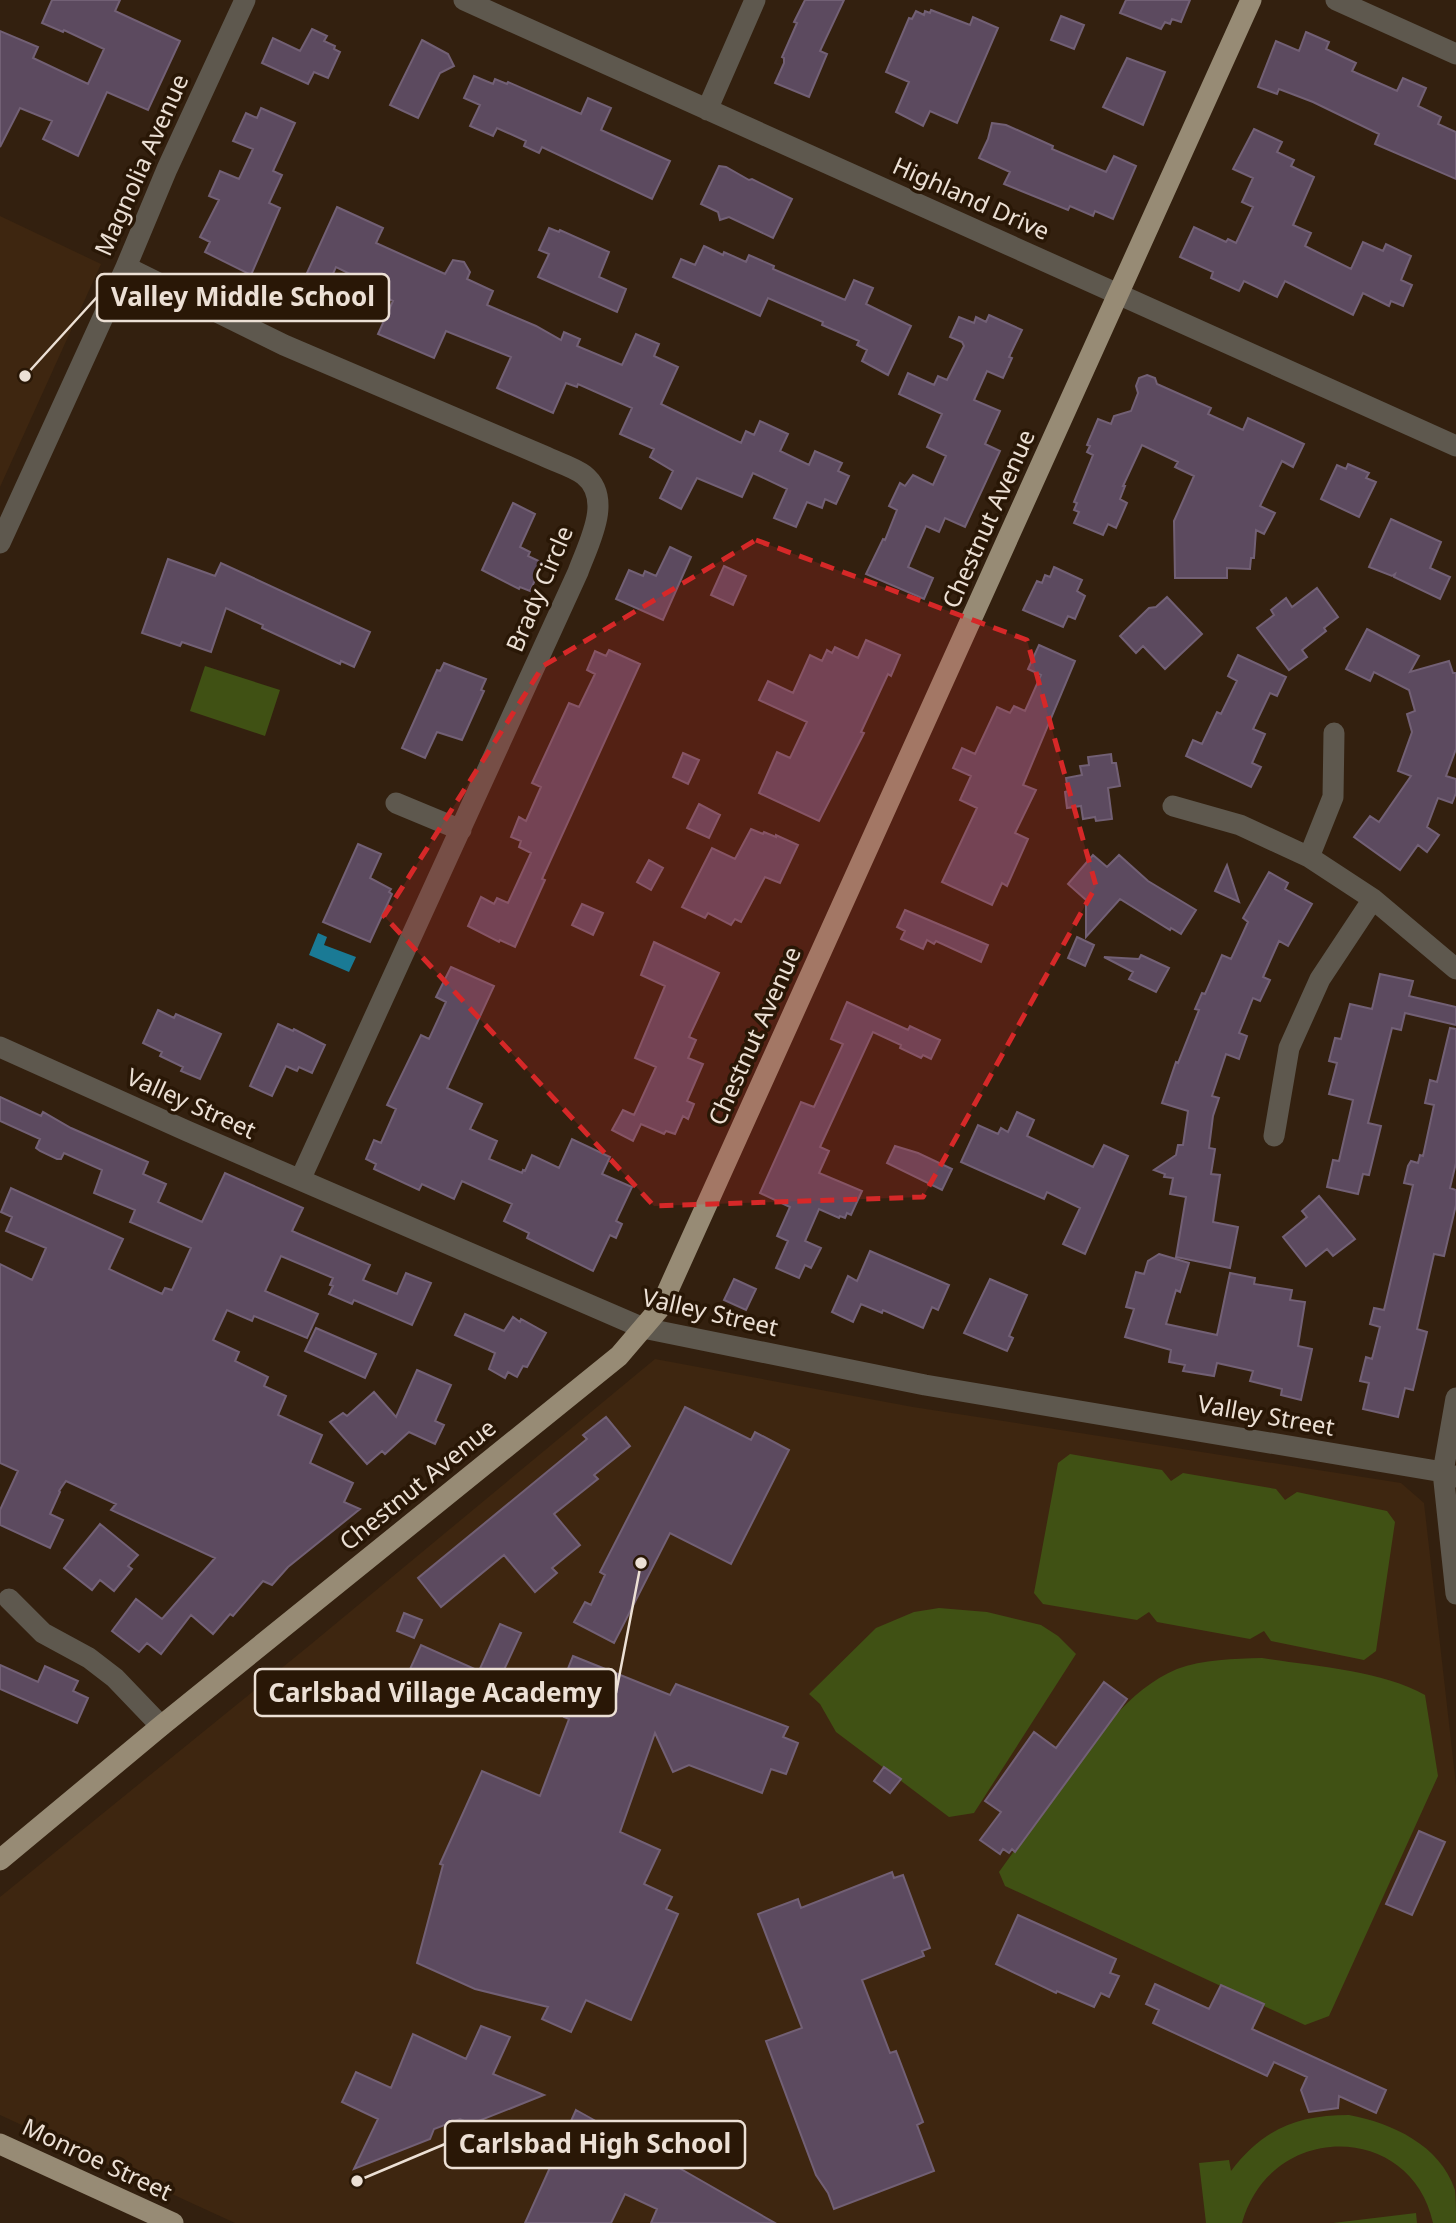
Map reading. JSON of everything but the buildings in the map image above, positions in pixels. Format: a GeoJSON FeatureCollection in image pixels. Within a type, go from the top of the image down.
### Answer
{"type":"FeatureCollection","features":[{"type":"Feature","properties":{"kind":"main road","name":"Chestnut Avenue"},"geometry":{"type":"LineString","coordinates":[[0,1860],[161,1726],[619,1356],[660,1308],[1251,0]]}},
{"type":"Feature","properties":{"kind":"main road","name":"Monroe Street"},"geometry":{"type":"LineString","coordinates":[[0,2144],[173,2223]]}},
{"type":"Feature","properties":{"kind":"street","name":"Magnolia Avenue"},"geometry":{"type":"LineString","coordinates":[[0,543],[245,0]]}},
{"type":"Feature","properties":{"kind":"street","name":"Highland Drive"},"geometry":{"type":"LineString","coordinates":[[464,0],[1456,446]]}},
{"type":"Feature","properties":{"kind":"street"},"geometry":{"type":"LineString","coordinates":[[707,110],[755,0]]}},
{"type":"Feature","properties":{"kind":"street"},"geometry":{"type":"LineString","coordinates":[[1336,0],[1456,54]]}},
{"type":"Feature","properties":{"kind":"street","name":"Brady Circle"},"geometry":{"type":"LineString","coordinates":[[126,267],[285,345],[585,476],[599,499],[597,521],[578,572],[300,1180]]}},
{"type":"Feature","properties":{"kind":"street"},"geometry":{"type":"LineString","coordinates":[[1308,857],[1333,797],[1334,733]]}},
{"type":"Feature","properties":{"kind":"street"},"geometry":{"type":"LineString","coordinates":[[397,803],[461,830]]}},
{"type":"Feature","properties":{"kind":"street"},"geometry":{"type":"LineString","coordinates":[[1173,806],[1240,825],[1308,857],[1373,899],[1456,969]]}},
{"type":"Feature","properties":{"kind":"street"},"geometry":{"type":"LineString","coordinates":[[1274,1136],[1289,1048],[1320,979],[1373,899]]}},
{"type":"Feature","properties":{"kind":"street","name":"Valley Street"},"geometry":{"type":"LineString","coordinates":[[0,1047],[643,1328],[926,1384],[1449,1475]]}},
{"type":"Feature","properties":{"kind":"street"},"geometry":{"type":"LineString","coordinates":[[1456,1398],[1449,1475],[1456,1594]]}},
{"type":"Feature","properties":{"kind":"street"},"geometry":{"type":"LineString","coordinates":[[9,1599],[43,1633],[89,1658],[115,1678],[161,1726]]}},
{"type":"Feature","properties":{"kind":"highlighted area"},"geometry":{"type":"Polygon","coordinates":[[[756,540],[1027,640],[1096,886],[923,1197],[654,1206],[384,916],[543,666],[756,540]]]}},
{"type":"Feature","properties":{"kind":"shaded area"},"geometry":{"type":"Polygon","coordinates":[[[0,216],[101,264],[0,487],[0,216]]]}},
{"type":"Feature","properties":{"kind":"shaded area"},"geometry":{"type":"Polygon","coordinates":[[[655,1359],[913,1407],[1401,1483],[1424,1503],[1456,1785],[1456,2223],[235,2223],[0,2115],[0,1897],[655,1359]]]}},
{"type":"Feature","properties":{"kind":"green space"},"geometry":{"type":"Polygon","coordinates":[[[205,666],[280,690],[265,736],[190,711],[205,666]]]}},
{"type":"Feature","properties":{"kind":"green space"},"geometry":{"type":"Polygon","coordinates":[[[1070,1454],[1162,1470],[1171,1481],[1183,1473],[1276,1489],[1285,1500],[1297,1492],[1387,1511],[1395,1522],[1376,1651],[1364,1660],[1271,1641],[1264,1631],[1250,1639],[1157,1622],[1149,1612],[1137,1620],[1043,1604],[1034,1593],[1058,1463],[1070,1454]]]}},
{"type":"Feature","properties":{"kind":"green space"},"geometry":{"type":"Polygon","coordinates":[[[939,1608],[987,1612],[1041,1625],[1058,1636],[1076,1654],[974,1813],[949,1817],[836,1732],[820,1704],[809,1694],[876,1628],[914,1612],[939,1608]]]}},
{"type":"Feature","properties":{"kind":"green space"},"geometry":{"type":"Polygon","coordinates":[[[1262,1658],[1367,1674],[1425,1695],[1438,1776],[1329,2016],[1305,2025],[1005,1886],[999,1872],[1101,1733],[1143,1689],[1177,1669],[1197,1663],[1262,1658]]]}},
{"type":"Feature","properties":{"kind":"green space"},"geometry":{"type":"Polygon","coordinates":[[[1349,2115],[1397,2130],[1438,2160],[1455,2190],[1456,2223],[1433,2223],[1420,2190],[1398,2166],[1370,2151],[1340,2146],[1309,2151],[1281,2166],[1257,2190],[1242,2223],[1206,2223],[1199,2163],[1229,2160],[1231,2171],[1256,2145],[1282,2127],[1313,2118],[1349,2115]]]}},
{"type":"Feature","properties":{"kind":"green space"},"geometry":{"type":"Polygon","coordinates":[[[1416,2213],[1417,2223],[1333,2223],[1416,2213]]]}},
{"type":"Feature","properties":{"kind":"water"},"geometry":{"type":"Polygon","coordinates":[[[318,933],[327,937],[324,945],[356,957],[349,972],[309,955],[318,933]]]}},
{"type":"Feature","properties":{"kind":"place","name":"Valley Middle School"},"geometry":{"type":"Point","coordinates":[25,376]}},
{"type":"Feature","properties":{"kind":"place","name":"Carlsbad Village Academy"},"geometry":{"type":"Point","coordinates":[641,1563]}},
{"type":"Feature","properties":{"kind":"place","name":"Carlsbad High School"},"geometry":{"type":"Point","coordinates":[357,2181]}}]}
